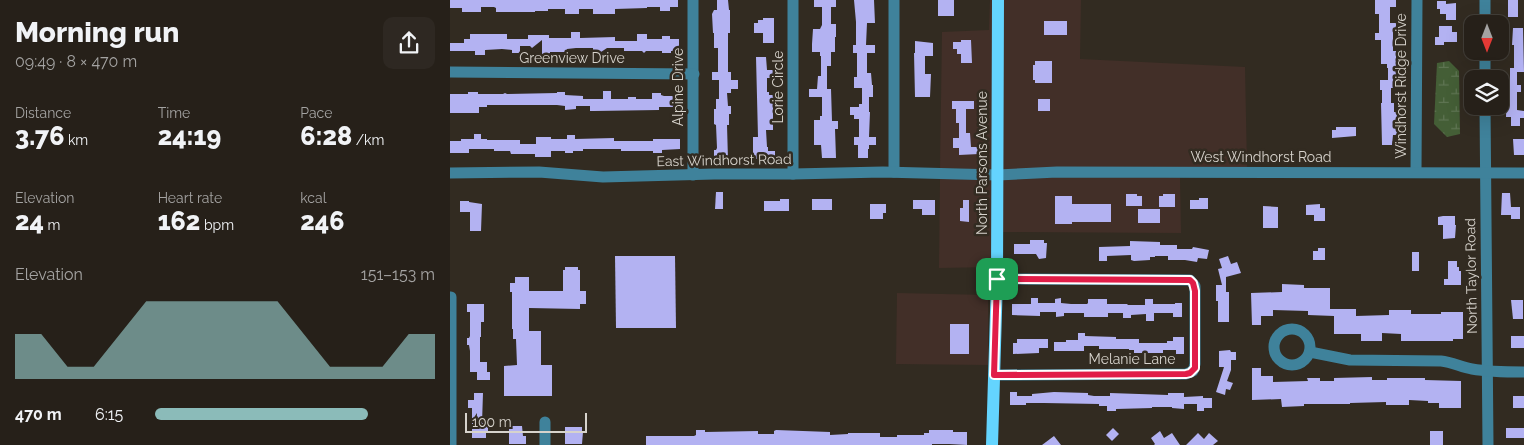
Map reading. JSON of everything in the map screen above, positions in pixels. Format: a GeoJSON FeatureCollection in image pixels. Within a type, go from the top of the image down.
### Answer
{"type":"FeatureCollection","features":[{"type":"Feature","properties":{"kind":"main road","name":"North Parsons Avenue"},"geometry":{"type":"LineString","coordinates":[[992,445],[997,279],[998,0]]}},
{"type":"Feature","properties":{"kind":"street","name":"Alpine Drive"},"geometry":{"type":"LineString","coordinates":[[693,0],[693,174]]}},
{"type":"Feature","properties":{"kind":"street","name":"Lorie Circle"},"geometry":{"type":"LineString","coordinates":[[793,0],[793,174]]}},
{"type":"Feature","properties":{"kind":"street"},"geometry":{"type":"LineString","coordinates":[[894,0],[894,172]]}},
{"type":"Feature","properties":{"kind":"street","name":"Windhorst Ridge Drive"},"geometry":{"type":"LineString","coordinates":[[1416,172],[1417,0]]}},
{"type":"Feature","properties":{"kind":"street"},"geometry":{"type":"LineString","coordinates":[[1485,0],[1485,15]]}},
{"type":"Feature","properties":{"kind":"street","name":"Greenview Drive"},"geometry":{"type":"LineString","coordinates":[[450,72],[694,74]]}},
{"type":"Feature","properties":{"kind":"street","name":"North Taylor Road"},"geometry":{"type":"LineString","coordinates":[[1485,115],[1488,445]]}},
{"type":"Feature","properties":{"kind":"street","name":"East Windhorst Road"},"geometry":{"type":"LineString","coordinates":[[450,173],[539,172],[603,177],[894,172],[998,175]]}},
{"type":"Feature","properties":{"kind":"street","name":"West Windhorst Road"},"geometry":{"type":"LineString","coordinates":[[998,175],[1057,172],[1524,173]]}},
{"type":"Feature","properties":{"kind":"street","name":"Melanie Lane"},"geometry":{"type":"LineString","coordinates":[[994,375],[1186,374],[1193,371],[1196,364],[1195,286],[1190,280],[997,279]]}},
{"type":"Feature","properties":{"kind":"street"},"geometry":{"type":"LineString","coordinates":[[451,297],[451,445]]}},
{"type":"Feature","properties":{"kind":"street"},"geometry":{"type":"LineString","coordinates":[[1310,352],[1350,360],[1449,361],[1468,368],[1488,372],[1524,372]]}},
{"type":"Feature","properties":{"kind":"street"},"geometry":{"type":"LineString","coordinates":[[545,422],[545,445]]}},
{"type":"Feature","properties":{"kind":"shaded area"},"geometry":{"type":"Polygon","coordinates":[[[990,0],[994,0],[994,170],[940,168],[942,32],[989,30],[990,0]]]}},
{"type":"Feature","properties":{"kind":"shaded area"},"geometry":{"type":"Polygon","coordinates":[[[1003,0],[1081,0],[1080,59],[1245,67],[1247,167],[1002,170],[1003,0]]]}},
{"type":"Feature","properties":{"kind":"shaded area"},"geometry":{"type":"Polygon","coordinates":[[[1057,176],[1180,177],[1181,233],[1002,232],[1002,179],[1057,176]]]}},
{"type":"Feature","properties":{"kind":"shaded area"},"geometry":{"type":"Polygon","coordinates":[[[940,178],[994,179],[993,267],[939,268],[940,178]]]}},
{"type":"Feature","properties":{"kind":"shaded area"},"geometry":{"type":"Polygon","coordinates":[[[897,293],[988,295],[988,365],[896,364],[897,293]]]}},
{"type":"Feature","properties":{"kind":"green space"},"geometry":{"type":"Polygon","coordinates":[[[1449,61],[1459,71],[1460,134],[1447,137],[1434,124],[1437,63],[1449,61]]]}},
{"type":"Feature","properties":{"kind":"building"},"geometry":{"type":"Polygon","coordinates":[[[450,0],[678,0],[678,7],[670,7],[670,11],[660,11],[660,7],[615,9],[615,14],[593,14],[593,9],[579,9],[579,14],[565,14],[565,9],[548,9],[548,11],[535,12],[496,12],[494,7],[481,7],[481,12],[462,12],[462,8],[450,8],[450,0]]]}},
{"type":"Feature","properties":{"kind":"building"},"geometry":{"type":"Polygon","coordinates":[[[717,0],[728,0],[730,33],[728,33],[728,72],[731,72],[731,80],[738,80],[738,89],[731,89],[731,93],[727,93],[728,106],[731,106],[729,125],[727,125],[728,160],[714,160],[714,150],[717,148],[714,109],[716,109],[716,99],[719,99],[719,80],[712,80],[712,72],[718,72],[718,48],[714,48],[712,14],[714,10],[717,10],[717,0]]]}},
{"type":"Feature","properties":{"kind":"building"},"geometry":{"type":"Polygon","coordinates":[[[814,0],[836,0],[836,7],[831,7],[831,24],[836,24],[836,37],[835,52],[831,52],[831,66],[827,66],[827,89],[831,89],[832,121],[838,121],[838,129],[835,129],[836,158],[822,158],[821,145],[814,145],[814,120],[820,120],[820,116],[822,116],[822,97],[809,97],[809,89],[817,89],[818,76],[821,76],[820,52],[812,52],[812,44],[813,29],[820,29],[822,25],[822,7],[814,7],[814,0]]]}},
{"type":"Feature","properties":{"kind":"building"},"geometry":{"type":"Polygon","coordinates":[[[854,0],[874,0],[875,23],[867,23],[866,45],[875,45],[875,53],[867,53],[867,73],[871,73],[873,85],[873,97],[869,97],[869,137],[876,137],[876,145],[869,145],[868,158],[858,158],[858,145],[854,145],[854,137],[859,137],[859,119],[854,119],[854,115],[850,115],[850,107],[859,107],[859,104],[862,104],[862,88],[854,88],[854,77],[857,77],[857,53],[853,53],[853,45],[856,45],[854,0]]]}},
{"type":"Feature","properties":{"kind":"building"},"geometry":{"type":"Polygon","coordinates":[[[938,0],[954,0],[954,16],[938,16],[938,0]]]}},
{"type":"Feature","properties":{"kind":"building"},"geometry":{"type":"Polygon","coordinates":[[[1375,0],[1396,0],[1396,7],[1390,7],[1390,23],[1396,23],[1396,31],[1393,31],[1393,51],[1396,51],[1396,88],[1391,88],[1391,103],[1394,103],[1394,112],[1397,112],[1398,135],[1393,135],[1392,145],[1382,145],[1382,90],[1380,90],[1380,80],[1388,80],[1388,68],[1387,64],[1381,64],[1381,40],[1375,40],[1375,33],[1379,33],[1379,14],[1375,14],[1375,0]]]}},
{"type":"Feature","properties":{"kind":"building"},"geometry":{"type":"Polygon","coordinates":[[[1508,0],[1518,0],[1518,17],[1509,17],[1508,0]]]}},
{"type":"Feature","properties":{"kind":"building"},"geometry":{"type":"Polygon","coordinates":[[[1437,1],[1446,1],[1446,4],[1456,3],[1456,20],[1446,20],[1446,14],[1440,14],[1440,9],[1437,9],[1437,1]]]}},
{"type":"Feature","properties":{"kind":"building"},"geometry":{"type":"Polygon","coordinates":[[[763,18],[774,18],[774,43],[763,43],[763,33],[754,33],[754,23],[758,23],[758,20],[763,20],[763,18]]]}},
{"type":"Feature","properties":{"kind":"building"},"geometry":{"type":"Polygon","coordinates":[[[1044,21],[1067,21],[1067,35],[1044,35],[1044,21]]]}},
{"type":"Feature","properties":{"kind":"building"},"geometry":{"type":"Polygon","coordinates":[[[1439,26],[1452,26],[1452,32],[1457,32],[1457,42],[1444,42],[1444,45],[1435,45],[1435,37],[1439,37],[1439,26]]]}},
{"type":"Feature","properties":{"kind":"building"},"geometry":{"type":"Polygon","coordinates":[[[1513,28],[1523,28],[1524,72],[1517,72],[1517,85],[1521,85],[1521,92],[1517,92],[1517,110],[1524,111],[1524,118],[1520,118],[1520,126],[1511,126],[1511,117],[1506,117],[1506,115],[1509,115],[1510,68],[1514,68],[1514,45],[1512,45],[1513,28]]]}},
{"type":"Feature","properties":{"kind":"building"},"geometry":{"type":"Polygon","coordinates":[[[571,32],[580,32],[580,38],[615,37],[615,41],[637,41],[637,34],[647,34],[647,39],[662,39],[662,36],[670,36],[670,39],[679,39],[679,51],[662,53],[662,51],[646,51],[644,53],[642,51],[624,51],[624,48],[607,48],[601,52],[593,52],[593,48],[576,48],[567,49],[567,52],[542,54],[542,40],[532,48],[530,46],[520,46],[520,53],[512,53],[512,50],[502,49],[485,50],[485,55],[475,55],[475,51],[450,51],[450,43],[464,43],[464,39],[470,39],[470,34],[507,34],[507,39],[528,39],[528,35],[549,35],[549,38],[571,38],[571,32]]]}},
{"type":"Feature","properties":{"kind":"building"},"geometry":{"type":"Polygon","coordinates":[[[961,40],[971,40],[972,63],[961,63],[961,54],[957,54],[957,49],[953,49],[953,42],[961,42],[961,40]]]}},
{"type":"Feature","properties":{"kind":"building"},"geometry":{"type":"Polygon","coordinates":[[[915,41],[933,43],[933,56],[925,56],[925,74],[931,74],[930,97],[915,97],[915,41]]]}},
{"type":"Feature","properties":{"kind":"building"},"geometry":{"type":"Polygon","coordinates":[[[756,57],[766,57],[767,70],[774,70],[774,78],[767,78],[767,92],[769,92],[769,95],[775,95],[773,130],[766,130],[768,151],[775,151],[775,158],[753,159],[753,137],[758,137],[756,57]]]}},
{"type":"Feature","properties":{"kind":"building"},"geometry":{"type":"Polygon","coordinates":[[[1035,61],[1052,61],[1052,83],[1035,83],[1035,80],[1033,80],[1033,65],[1035,65],[1035,61]]]}},
{"type":"Feature","properties":{"kind":"building"},"geometry":{"type":"Polygon","coordinates":[[[603,91],[611,91],[611,99],[636,97],[636,99],[652,99],[652,93],[661,93],[664,96],[679,96],[679,107],[659,107],[659,110],[590,111],[590,106],[576,106],[576,109],[565,110],[565,106],[557,105],[487,105],[487,107],[479,107],[479,113],[450,113],[450,94],[468,94],[468,92],[507,94],[565,92],[565,95],[583,96],[583,99],[603,99],[603,91]]]}},
{"type":"Feature","properties":{"kind":"building"},"geometry":{"type":"Polygon","coordinates":[[[1038,99],[1050,99],[1050,111],[1038,111],[1038,99]]]}},
{"type":"Feature","properties":{"kind":"building"},"geometry":{"type":"Polygon","coordinates":[[[952,101],[974,101],[974,109],[966,109],[966,133],[970,133],[971,147],[979,147],[979,154],[959,155],[959,148],[953,148],[953,138],[959,138],[959,123],[956,123],[956,109],[952,109],[952,101]]]}},
{"type":"Feature","properties":{"kind":"building"},"geometry":{"type":"Polygon","coordinates":[[[1336,127],[1356,127],[1356,136],[1332,138],[1332,130],[1336,130],[1336,127]]]}},
{"type":"Feature","properties":{"kind":"building"},"geometry":{"type":"Polygon","coordinates":[[[474,134],[481,134],[481,139],[487,140],[520,140],[520,144],[536,144],[536,137],[567,139],[567,135],[575,135],[575,139],[614,138],[614,141],[680,139],[680,149],[662,150],[662,153],[653,153],[653,151],[621,151],[621,149],[583,149],[583,151],[573,151],[573,153],[551,151],[551,157],[535,157],[535,154],[511,154],[510,151],[494,151],[494,149],[469,149],[469,153],[450,153],[450,141],[474,139],[474,134]]]}},
{"type":"Feature","properties":{"kind":"building"},"geometry":{"type":"Polygon","coordinates":[[[1513,139],[1524,139],[1524,155],[1514,155],[1513,139]]]}},
{"type":"Feature","properties":{"kind":"building"},"geometry":{"type":"Polygon","coordinates":[[[716,192],[723,192],[723,209],[715,209],[716,192]]]}},
{"type":"Feature","properties":{"kind":"building"},"geometry":{"type":"Polygon","coordinates":[[[1502,193],[1510,193],[1511,207],[1520,207],[1520,219],[1511,219],[1511,215],[1501,215],[1502,193]]]}},
{"type":"Feature","properties":{"kind":"building"},"geometry":{"type":"Polygon","coordinates":[[[1126,194],[1142,196],[1142,206],[1126,206],[1126,194]]]}},
{"type":"Feature","properties":{"kind":"building"},"geometry":{"type":"Polygon","coordinates":[[[1163,194],[1175,194],[1175,207],[1159,207],[1159,196],[1163,196],[1163,194]]]}},
{"type":"Feature","properties":{"kind":"building"},"geometry":{"type":"Polygon","coordinates":[[[1055,196],[1072,196],[1072,204],[1111,204],[1111,222],[1055,224],[1055,196]]]}},
{"type":"Feature","properties":{"kind":"building"},"geometry":{"type":"Polygon","coordinates":[[[1199,198],[1208,198],[1208,209],[1190,209],[1190,200],[1199,200],[1199,198]]]}},
{"type":"Feature","properties":{"kind":"building"},"geometry":{"type":"Polygon","coordinates":[[[780,199],[789,199],[789,211],[764,211],[764,201],[780,201],[780,199]]]}},
{"type":"Feature","properties":{"kind":"building"},"geometry":{"type":"Polygon","coordinates":[[[812,199],[832,199],[832,210],[812,210],[812,199]]]}},
{"type":"Feature","properties":{"kind":"building"},"geometry":{"type":"Polygon","coordinates":[[[913,200],[935,200],[935,215],[922,215],[922,209],[913,209],[913,200]]]}},
{"type":"Feature","properties":{"kind":"building"},"geometry":{"type":"Polygon","coordinates":[[[963,200],[969,200],[969,222],[960,221],[960,208],[963,208],[963,200]]]}},
{"type":"Feature","properties":{"kind":"building"},"geometry":{"type":"Polygon","coordinates":[[[460,201],[482,204],[481,231],[470,231],[470,212],[460,212],[460,201]]]}},
{"type":"Feature","properties":{"kind":"building"},"geometry":{"type":"Polygon","coordinates":[[[870,204],[886,204],[886,213],[883,213],[883,219],[870,219],[870,204]]]}},
{"type":"Feature","properties":{"kind":"building"},"geometry":{"type":"Polygon","coordinates":[[[1320,204],[1320,208],[1325,208],[1325,221],[1314,221],[1314,215],[1306,215],[1306,205],[1320,204]]]}},
{"type":"Feature","properties":{"kind":"building"},"geometry":{"type":"Polygon","coordinates":[[[1263,206],[1278,207],[1278,228],[1263,228],[1263,206]]]}},
{"type":"Feature","properties":{"kind":"building"},"geometry":{"type":"Polygon","coordinates":[[[1138,209],[1160,209],[1160,223],[1138,223],[1138,209]]]}},
{"type":"Feature","properties":{"kind":"building"},"geometry":{"type":"Polygon","coordinates":[[[1455,216],[1455,238],[1443,239],[1443,225],[1438,225],[1438,217],[1455,216]]]}},
{"type":"Feature","properties":{"kind":"building"},"geometry":{"type":"Polygon","coordinates":[[[1030,240],[1044,240],[1044,243],[1047,243],[1046,258],[1039,259],[1036,254],[1014,254],[1014,244],[1030,244],[1030,240]]]}},
{"type":"Feature","properties":{"kind":"building"},"geometry":{"type":"Polygon","coordinates":[[[1130,241],[1160,242],[1160,245],[1177,245],[1177,249],[1192,249],[1193,247],[1209,250],[1207,259],[1198,258],[1197,262],[1168,260],[1168,256],[1155,256],[1150,257],[1150,260],[1134,261],[1131,260],[1131,255],[1107,256],[1107,261],[1099,261],[1099,247],[1130,246],[1130,241]]]}},
{"type":"Feature","properties":{"kind":"building"},"geometry":{"type":"Polygon","coordinates":[[[1318,248],[1325,248],[1325,260],[1313,260],[1313,251],[1318,251],[1318,248]]]}},
{"type":"Feature","properties":{"kind":"building"},"geometry":{"type":"Polygon","coordinates":[[[1412,252],[1419,252],[1419,271],[1412,271],[1412,252]]]}},
{"type":"Feature","properties":{"kind":"building"},"geometry":{"type":"Polygon","coordinates":[[[615,256],[675,256],[676,328],[616,328],[615,256]]]}},
{"type":"Feature","properties":{"kind":"building"},"geometry":{"type":"Polygon","coordinates":[[[1228,256],[1231,264],[1237,262],[1241,273],[1226,277],[1226,292],[1229,292],[1229,322],[1218,322],[1216,285],[1222,285],[1218,269],[1222,268],[1219,259],[1228,256]]]}},
{"type":"Feature","properties":{"kind":"building"},"geometry":{"type":"Polygon","coordinates":[[[1448,261],[1457,261],[1457,267],[1461,271],[1461,285],[1444,285],[1444,279],[1448,279],[1448,261]]]}},
{"type":"Feature","properties":{"kind":"building"},"geometry":{"type":"Polygon","coordinates":[[[565,267],[578,267],[578,270],[580,270],[580,291],[586,291],[586,304],[580,304],[580,309],[529,308],[529,331],[541,331],[541,365],[552,365],[552,396],[504,396],[504,366],[517,365],[516,339],[513,339],[512,329],[512,292],[510,292],[510,283],[515,283],[515,277],[529,277],[529,291],[563,291],[563,270],[565,270],[565,267]]]}},
{"type":"Feature","properties":{"kind":"building"},"geometry":{"type":"Polygon","coordinates":[[[1282,284],[1304,285],[1304,288],[1330,288],[1330,309],[1356,309],[1356,316],[1389,315],[1389,310],[1411,310],[1411,314],[1463,312],[1463,339],[1453,339],[1453,341],[1401,341],[1401,334],[1382,333],[1382,341],[1361,341],[1361,334],[1334,334],[1334,316],[1308,315],[1308,311],[1273,310],[1273,316],[1261,316],[1261,325],[1252,325],[1251,293],[1282,292],[1282,284]]]}},
{"type":"Feature","properties":{"kind":"building"},"geometry":{"type":"Polygon","coordinates":[[[1031,298],[1038,298],[1038,303],[1055,303],[1055,299],[1061,298],[1061,303],[1087,304],[1088,299],[1107,299],[1107,304],[1128,305],[1145,305],[1145,299],[1153,299],[1153,304],[1182,303],[1182,317],[1173,317],[1173,313],[1154,313],[1154,321],[1146,321],[1146,314],[1131,315],[1131,318],[1123,318],[1123,313],[1108,313],[1108,317],[1084,317],[1084,313],[1064,313],[1064,316],[1056,317],[1056,312],[1040,312],[1040,316],[1012,315],[1012,304],[1031,304],[1031,298]]]}},
{"type":"Feature","properties":{"kind":"building"},"geometry":{"type":"Polygon","coordinates":[[[1511,300],[1523,300],[1523,319],[1513,319],[1511,300]]]}},
{"type":"Feature","properties":{"kind":"building"},"geometry":{"type":"Polygon","coordinates":[[[467,304],[484,304],[484,322],[481,322],[480,362],[487,362],[487,372],[490,372],[490,380],[477,380],[477,372],[470,372],[470,351],[469,345],[467,345],[467,338],[470,336],[470,312],[467,312],[467,304]]]}},
{"type":"Feature","properties":{"kind":"building"},"geometry":{"type":"Polygon","coordinates":[[[950,324],[969,324],[969,354],[950,354],[950,324]]]}},
{"type":"Feature","properties":{"kind":"building"},"geometry":{"type":"Polygon","coordinates":[[[1078,333],[1085,333],[1085,336],[1139,339],[1139,343],[1167,343],[1167,341],[1173,341],[1173,337],[1184,337],[1184,354],[1176,354],[1176,350],[1163,350],[1163,353],[1134,353],[1134,350],[1129,349],[1099,349],[1099,346],[1084,346],[1084,351],[1054,351],[1054,342],[1078,340],[1078,333]]]}},
{"type":"Feature","properties":{"kind":"building"},"geometry":{"type":"Polygon","coordinates":[[[1511,336],[1524,336],[1524,348],[1511,348],[1511,336]]]}},
{"type":"Feature","properties":{"kind":"building"},"geometry":{"type":"Polygon","coordinates":[[[1017,339],[1048,339],[1048,348],[1039,348],[1039,353],[1013,354],[1013,343],[1017,343],[1017,339]]]}},
{"type":"Feature","properties":{"kind":"building"},"geometry":{"type":"Polygon","coordinates":[[[1230,350],[1231,352],[1236,352],[1236,360],[1231,360],[1231,370],[1227,381],[1233,383],[1230,390],[1226,389],[1225,395],[1216,392],[1224,367],[1219,367],[1219,351],[1230,350]]]}},
{"type":"Feature","properties":{"kind":"building"},"geometry":{"type":"Polygon","coordinates":[[[1252,368],[1261,368],[1261,376],[1273,376],[1273,382],[1308,381],[1307,378],[1320,378],[1320,381],[1334,381],[1334,378],[1372,377],[1372,380],[1425,378],[1425,380],[1461,381],[1461,408],[1439,408],[1439,403],[1409,400],[1409,405],[1386,405],[1386,402],[1304,404],[1304,406],[1282,407],[1281,399],[1252,400],[1252,368]]]}},
{"type":"Feature","properties":{"kind":"building"},"geometry":{"type":"Polygon","coordinates":[[[1010,392],[1017,392],[1017,396],[1032,396],[1032,394],[1054,392],[1088,393],[1088,395],[1094,396],[1110,396],[1110,393],[1168,395],[1168,393],[1184,393],[1184,397],[1203,396],[1203,398],[1212,398],[1212,408],[1204,408],[1204,411],[1197,411],[1197,404],[1184,404],[1184,409],[1152,407],[1107,411],[1107,406],[1099,406],[1099,404],[1026,403],[1026,405],[1010,405],[1010,392]]]}},
{"type":"Feature","properties":{"kind":"building"},"geometry":{"type":"Polygon","coordinates":[[[474,393],[483,393],[482,423],[488,423],[486,438],[472,438],[472,408],[468,408],[468,400],[474,400],[474,393]]]}},
{"type":"Feature","properties":{"kind":"building"},"geometry":{"type":"Polygon","coordinates":[[[1513,396],[1524,396],[1524,408],[1513,408],[1513,396]]]}},
{"type":"Feature","properties":{"kind":"building"},"geometry":{"type":"Polygon","coordinates":[[[512,426],[522,426],[523,436],[526,436],[526,444],[509,444],[509,429],[512,429],[512,426]]]}},
{"type":"Feature","properties":{"kind":"building"},"geometry":{"type":"Polygon","coordinates":[[[565,427],[582,427],[582,444],[565,444],[565,427]]]}},
{"type":"Feature","properties":{"kind":"building"},"geometry":{"type":"Polygon","coordinates":[[[1113,428],[1119,434],[1112,441],[1106,435],[1113,428]]]}},
{"type":"Feature","properties":{"kind":"building"},"geometry":{"type":"Polygon","coordinates":[[[1506,428],[1524,428],[1524,438],[1506,438],[1506,428]]]}},
{"type":"Feature","properties":{"kind":"building"},"geometry":{"type":"Polygon","coordinates":[[[696,430],[705,430],[705,432],[758,431],[758,434],[774,434],[776,430],[830,432],[830,435],[880,433],[880,437],[897,437],[897,435],[924,435],[924,433],[929,433],[929,430],[953,430],[953,432],[967,432],[967,445],[646,445],[646,436],[694,436],[696,435],[696,430]]]}},
{"type":"Feature","properties":{"kind":"building"},"geometry":{"type":"Polygon","coordinates":[[[1160,431],[1164,438],[1172,433],[1180,445],[1154,445],[1151,438],[1160,431]]]}},
{"type":"Feature","properties":{"kind":"building"},"geometry":{"type":"Polygon","coordinates":[[[1430,431],[1443,431],[1443,445],[1430,445],[1430,431]]]}},
{"type":"Feature","properties":{"kind":"building"},"geometry":{"type":"Polygon","coordinates":[[[1198,433],[1204,439],[1209,433],[1218,441],[1213,445],[1186,445],[1198,433]]]}},
{"type":"Feature","properties":{"kind":"building"},"geometry":{"type":"Polygon","coordinates":[[[1054,436],[1061,445],[1042,445],[1054,436]]]}},
{"type":"Feature","properties":{"kind":"route"},"geometry":{"type":"LineString","coordinates":[[997,279],[1190,280],[1195,286],[1195,368],[1186,374],[994,375],[997,279]]}}]}
